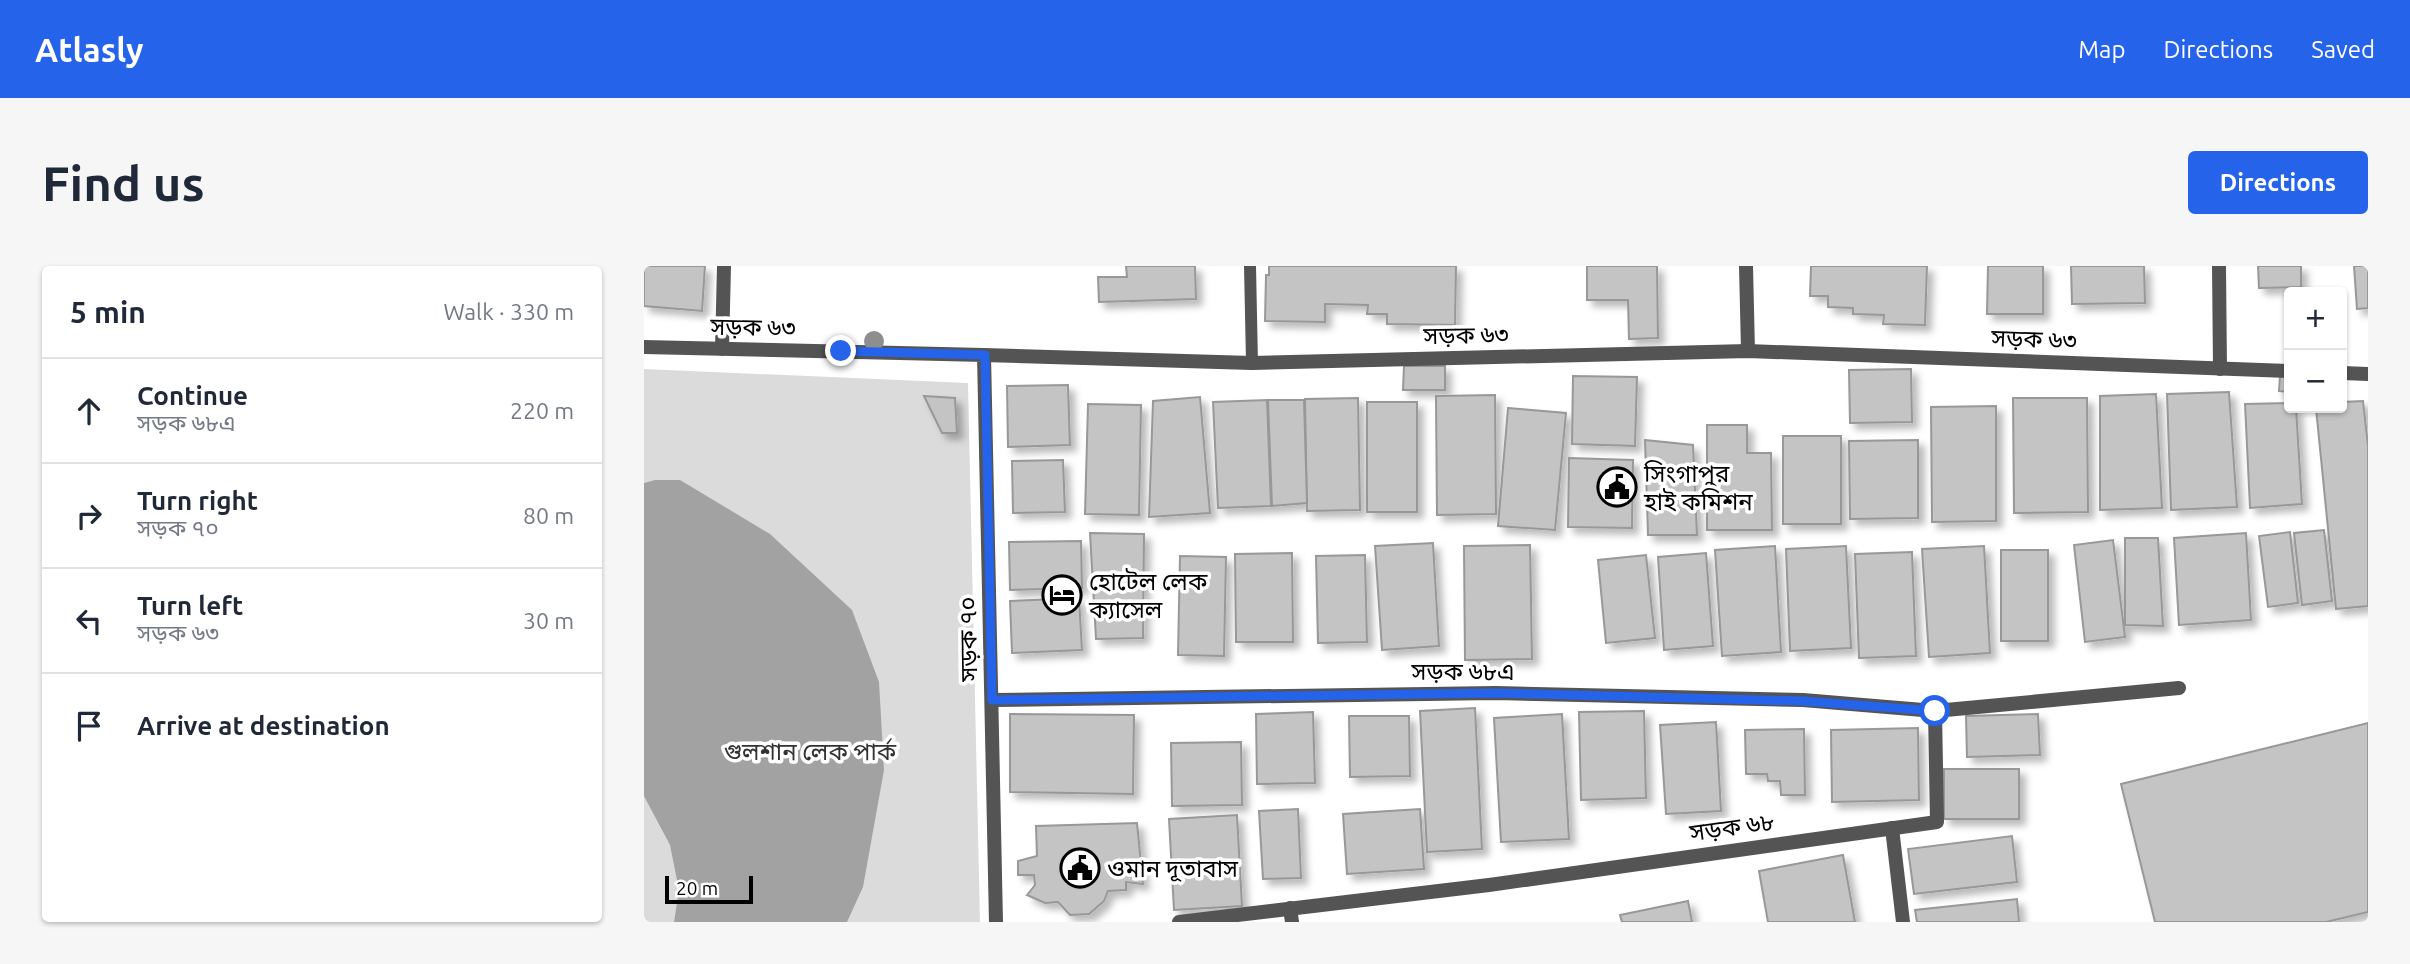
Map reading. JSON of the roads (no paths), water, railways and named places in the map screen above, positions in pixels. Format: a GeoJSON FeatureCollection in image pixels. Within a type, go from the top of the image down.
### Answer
{"type":"FeatureCollection","features":[{"type":"Feature","properties":{"kind":"street"},"geometry":{"type":"LineString","coordinates":[[722,349],[724,266]]}},
{"type":"Feature","properties":{"kind":"street"},"geometry":{"type":"LineString","coordinates":[[1746,266],[1748,351]]}},
{"type":"Feature","properties":{"kind":"street"},"geometry":{"type":"LineString","coordinates":[[2219,266],[2220,369]]}},
{"type":"Feature","properties":{"kind":"street","name":"সড়ক ৬৩"},"geometry":{"type":"LineString","coordinates":[[644,347],[1252,363],[1748,351],[2284,371]]}},
{"type":"Feature","properties":{"kind":"street","name":"সড়ক ৭০"},"geometry":{"type":"LineString","coordinates":[[985,355],[996,922]]}},
{"type":"Feature","properties":{"kind":"street"},"geometry":{"type":"LineString","coordinates":[[2347,373],[2368,374]]}},
{"type":"Feature","properties":{"kind":"street"},"geometry":{"type":"LineString","coordinates":[[1935,711],[2179,688]]}},
{"type":"Feature","properties":{"kind":"street","name":"সড়ক ৬৮এ"},"geometry":{"type":"LineString","coordinates":[[992,700],[1496,693],[1803,701],[1935,711]]}},
{"type":"Feature","properties":{"kind":"street","name":"সড়ক ৬৮"},"geometry":{"type":"LineString","coordinates":[[1179,922],[1291,915],[1937,822],[1935,711]]}},
{"type":"Feature","properties":{"kind":"street"},"geometry":{"type":"LineString","coordinates":[[1892,828],[1903,922]]}},
{"type":"Feature","properties":{"kind":"lane"},"geometry":{"type":"LineString","coordinates":[[1250,266],[1252,363]]}},
{"type":"Feature","properties":{"kind":"place","name":"সিংগাপুর হাই কমিশন"},"geometry":{"type":"Point","coordinates":[1617,487]}},
{"type":"Feature","properties":{"kind":"place","name":"হোটেল লেক ক্যাসেল"},"geometry":{"type":"Point","coordinates":[1062,595]}},
{"type":"Feature","properties":{"kind":"place","name":"ওমান দূতাবাস"},"geometry":{"type":"Point","coordinates":[1080,868]}},
{"type":"Feature","properties":{"kind":"park label","name":"গুলশান লেক পার্ক"},"geometry":{"type":"Point","coordinates":[810,751]}}]}
